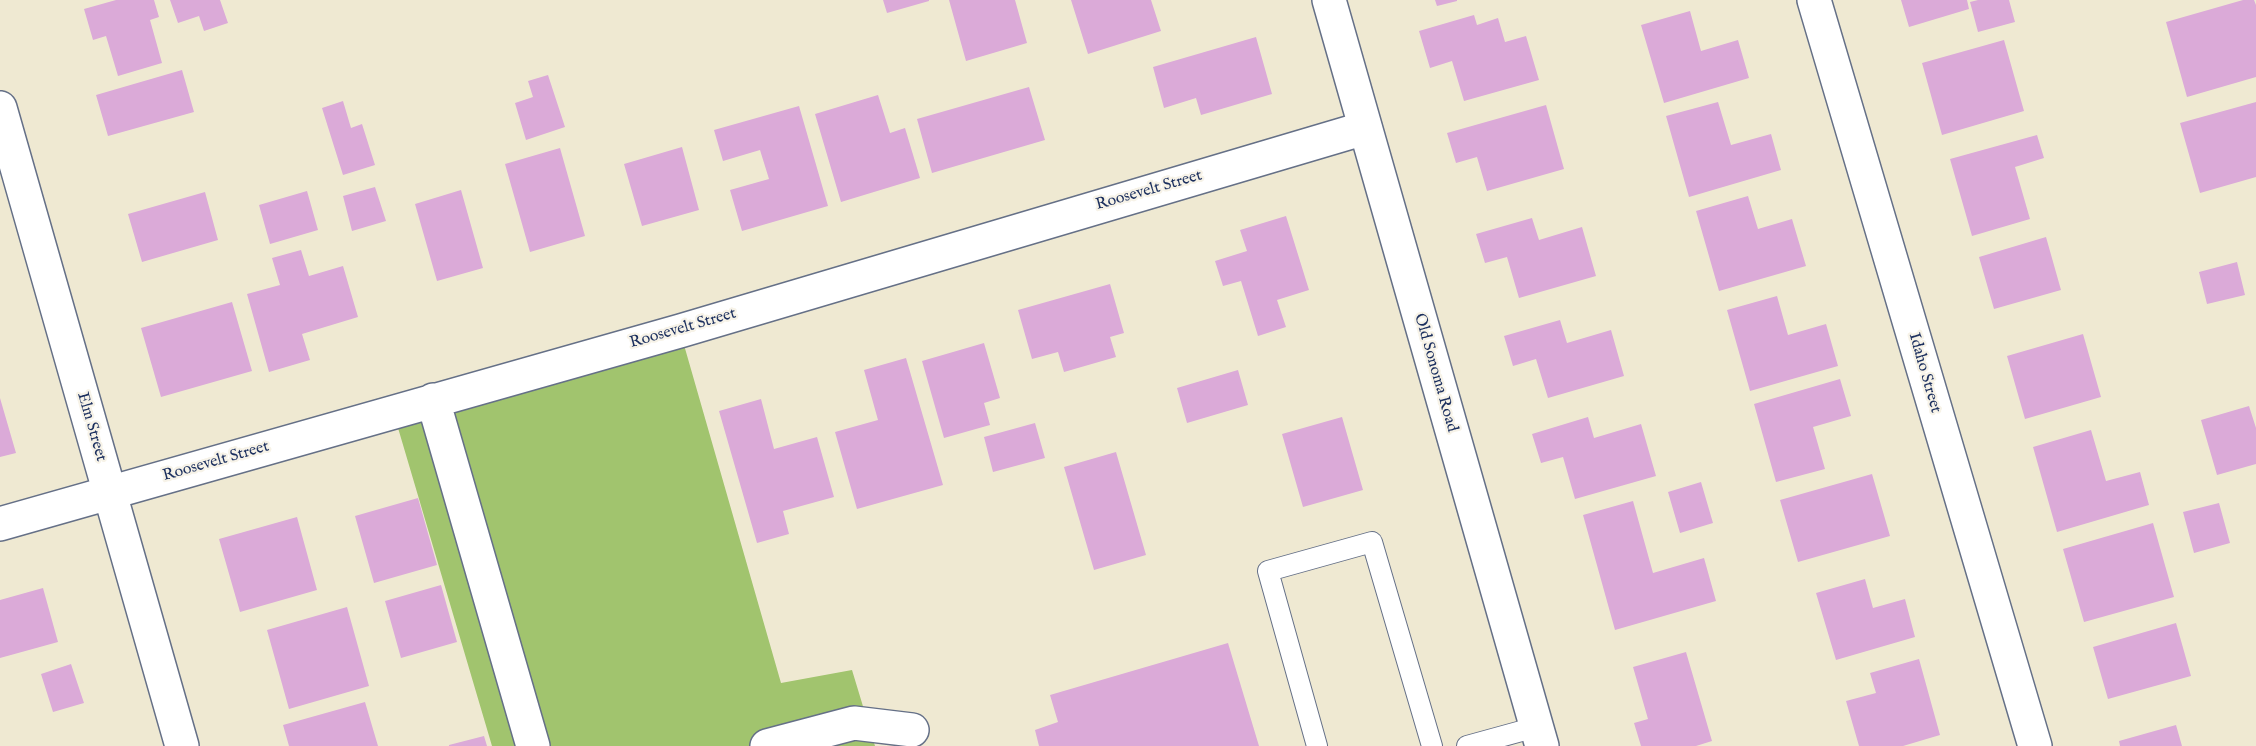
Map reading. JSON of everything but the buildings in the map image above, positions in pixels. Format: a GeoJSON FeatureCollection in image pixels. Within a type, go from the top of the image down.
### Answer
{"type":"FeatureCollection","features":[{"type":"Feature","properties":{"kind":"street","name":"Old Sonoma Road"},"geometry":{"type":"LineString","coordinates":[[1329,0],[1539,736]]}},
{"type":"Feature","properties":{"kind":"street","name":"Idaho Street"},"geometry":{"type":"LineString","coordinates":[[1814,0],[2035,746]]}},
{"type":"Feature","properties":{"kind":"street","name":"Elm Street"},"geometry":{"type":"LineString","coordinates":[[0,108],[182,746]]}},
{"type":"Feature","properties":{"kind":"street","name":"Roosevelt Street"},"geometry":{"type":"LineString","coordinates":[[0,524],[691,327],[1365,128]]}},
{"type":"Feature","properties":{"kind":"street"},"geometry":{"type":"LineString","coordinates":[[433,400],[533,746]]}},
{"type":"Feature","properties":{"kind":"street"},"geometry":{"type":"LineString","coordinates":[[767,746],[854,723],[912,730]]}},
{"type":"Feature","properties":{"kind":"lane"},"geometry":{"type":"LineString","coordinates":[[1317,746],[1268,571],[1372,542],[1432,746]]}},
{"type":"Feature","properties":{"kind":"lane"},"geometry":{"type":"LineString","coordinates":[[1467,746],[1539,736]]}},
{"type":"Feature","properties":{"kind":"green space"},"geometry":{"type":"Polygon","coordinates":[[[680,331],[781,683],[852,670],[875,746],[492,746],[393,411],[680,331]]]}}]}
